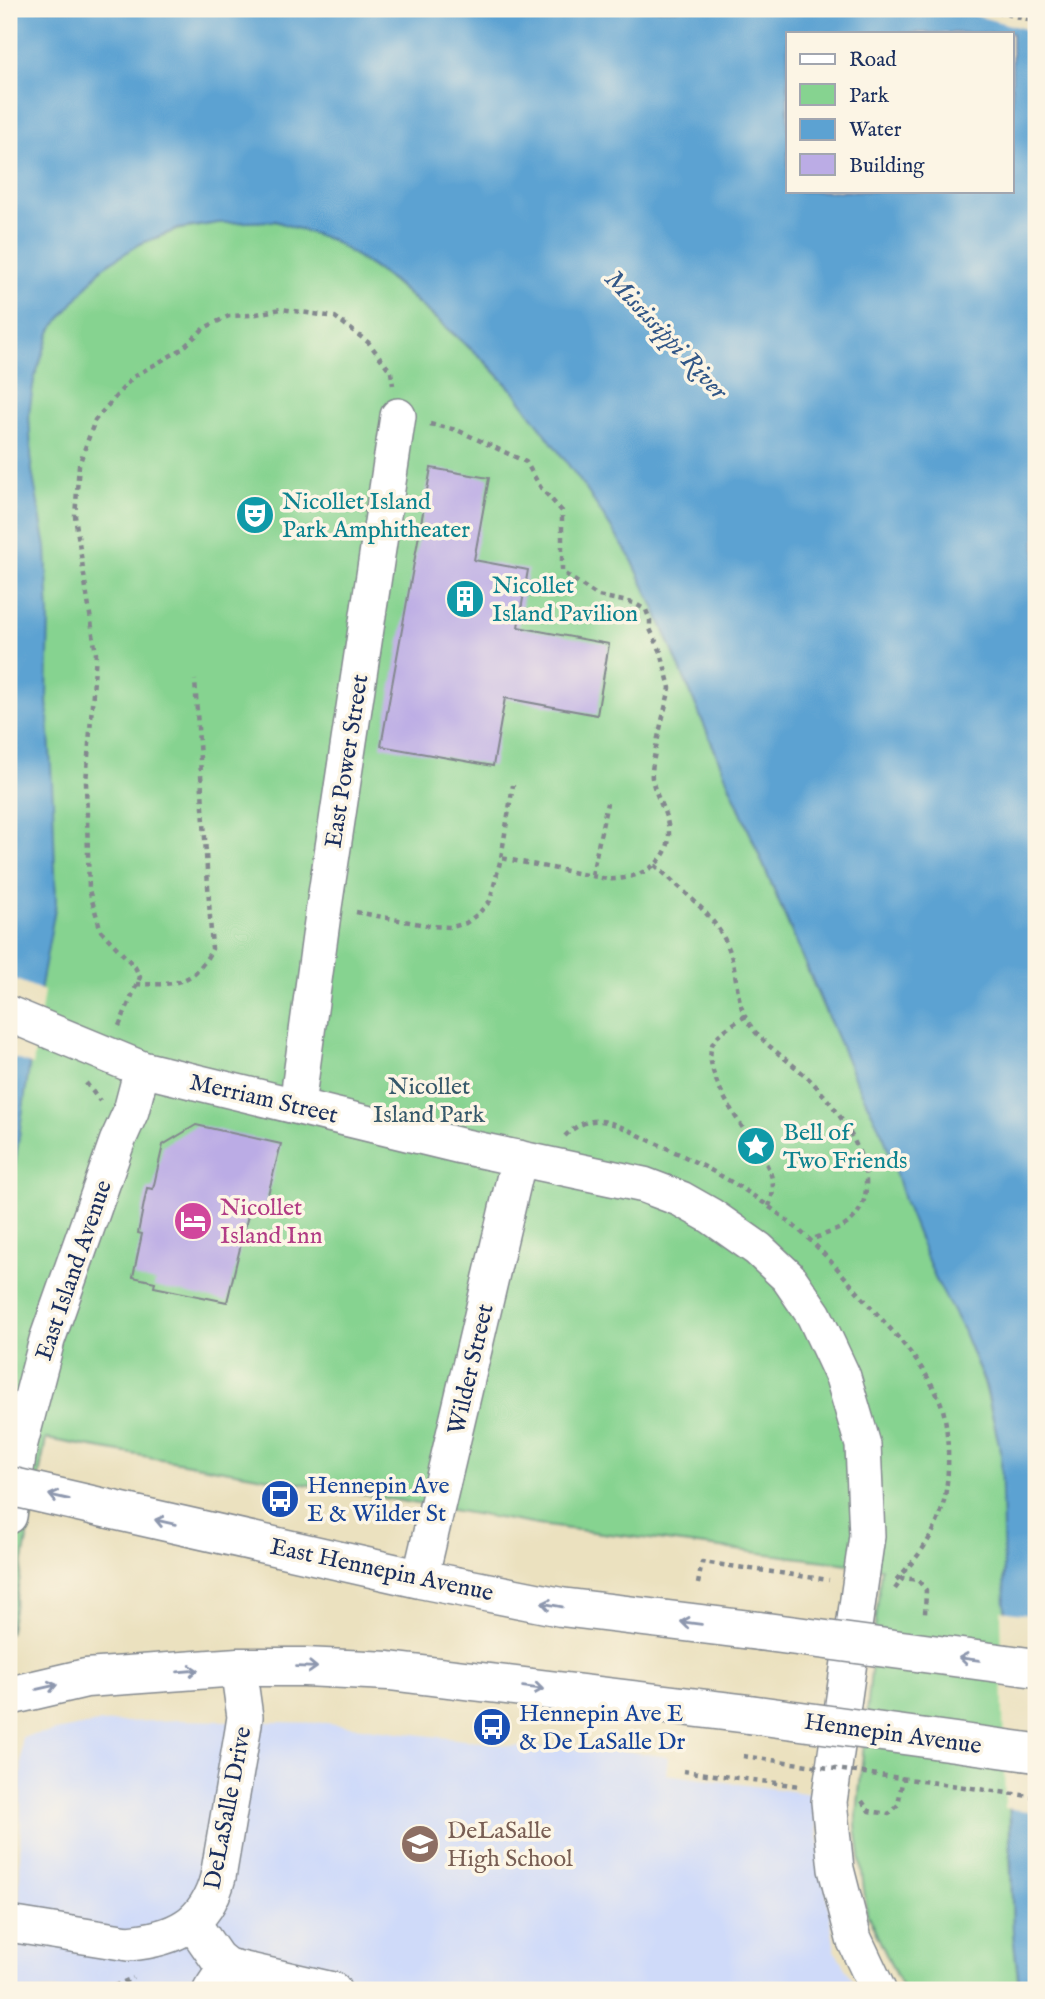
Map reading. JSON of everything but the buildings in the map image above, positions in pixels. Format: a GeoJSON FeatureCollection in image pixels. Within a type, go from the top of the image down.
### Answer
{"type":"FeatureCollection","features":[{"type":"Feature","properties":{"kind":"main road","name":"East Hennepin Avenue"},"geometry":{"type":"LineString","coordinates":[[9,1486],[420,1579],[561,1606],[1036,1668]]}},
{"type":"Feature","properties":{"kind":"main road"},"geometry":{"type":"LineString","coordinates":[[9,1696],[86,1678],[238,1667]]}},
{"type":"Feature","properties":{"kind":"main road","name":"Hennepin Avenue"},"geometry":{"type":"LineString","coordinates":[[238,1667],[389,1671],[749,1714],[1036,1753]]}},
{"type":"Feature","properties":{"kind":"street","name":"East Power Street"},"geometry":{"type":"LineString","coordinates":[[297,1105],[398,416]]}},
{"type":"Feature","properties":{"kind":"street","name":"Merriam Street"},"geometry":{"type":"LineString","coordinates":[[9,1014],[142,1069],[448,1143],[645,1185],[681,1199],[711,1216],[758,1249],[788,1278],[814,1315],[843,1377],[863,1445],[867,1536],[829,1802],[836,1869],[854,1939],[878,1990]]}},
{"type":"Feature","properties":{"kind":"street","name":"East Island Avenue"},"geometry":{"type":"LineString","coordinates":[[9,1516],[20,1443],[47,1339],[117,1142],[131,1111],[142,1069]]}},
{"type":"Feature","properties":{"kind":"street","name":"Wilder Street"},"geometry":{"type":"LineString","coordinates":[[420,1579],[519,1158]]}},
{"type":"Feature","properties":{"kind":"street","name":"DeLaSalle Drive"},"geometry":{"type":"LineString","coordinates":[[9,1924],[128,1943],[167,1936],[192,1922],[205,1910],[213,1895],[245,1717],[238,1667]]}},
{"type":"Feature","properties":{"kind":"street"},"geometry":{"type":"LineString","coordinates":[[192,1922],[217,1958],[219,1978],[332,1990]]}},
{"type":"Feature","properties":{"kind":"path"},"geometry":{"type":"LineString","coordinates":[[987,9],[1036,22]]}},
{"type":"Feature","properties":{"kind":"path"},"geometry":{"type":"LineString","coordinates":[[118,1026],[140,977],[135,967],[101,931],[89,890],[86,782],[96,654],[75,516],[79,465],[95,420],[133,377],[182,349],[204,328],[229,316],[281,309],[335,317],[369,343],[391,372],[398,416],[457,429],[526,463],[541,488],[562,511],[562,572],[598,596],[634,603],[646,610],[650,629],[662,652],[670,688],[651,776],[670,836],[665,850],[655,865],[645,872],[621,880],[501,858]]}},
{"type":"Feature","properties":{"kind":"path"},"geometry":{"type":"LineString","coordinates":[[136,984],[167,985],[190,977],[203,968],[212,949],[195,680]]}},
{"type":"Feature","properties":{"kind":"path"},"geometry":{"type":"LineString","coordinates":[[324,907],[431,926],[452,927],[466,923],[490,901],[501,858],[513,785]]}},
{"type":"Feature","properties":{"kind":"path"},"geometry":{"type":"LineString","coordinates":[[592,875],[607,803]]}},
{"type":"Feature","properties":{"kind":"path"},"geometry":{"type":"LineString","coordinates":[[655,865],[711,919],[721,933],[729,950],[746,1016],[758,1035],[815,1085],[859,1150],[867,1175],[867,1196],[859,1210],[844,1226],[810,1241]]}},
{"type":"Feature","properties":{"kind":"path"},"geometry":{"type":"LineString","coordinates":[[746,1016],[721,1033],[713,1044],[711,1058],[718,1084],[751,1140]]}},
{"type":"Feature","properties":{"kind":"path"},"geometry":{"type":"LineString","coordinates":[[755,1138],[763,1141],[765,1150],[761,1154],[752,1155],[748,1151],[747,1145],[751,1140],[755,1138]]}},
{"type":"Feature","properties":{"kind":"path"},"geometry":{"type":"LineString","coordinates":[[761,1154],[770,1168],[774,1182],[775,1192],[769,1206]]}},
{"type":"Feature","properties":{"kind":"path"},"geometry":{"type":"LineString","coordinates":[[698,1584],[702,1562],[834,1581]]}},
{"type":"Feature","properties":{"kind":"path"},"geometry":{"type":"LineString","coordinates":[[893,1599],[895,1588],[903,1578],[918,1580],[926,1590],[925,1614]]}},
{"type":"Feature","properties":{"kind":"path"},"geometry":{"type":"LineString","coordinates":[[743,1756],[1036,1797]]}},
{"type":"Feature","properties":{"kind":"path"},"geometry":{"type":"LineString","coordinates":[[684,1771],[808,1787]]}},
{"type":"Feature","properties":{"kind":"path"},"geometry":{"type":"LineString","coordinates":[[864,1782],[866,1772]]}},
{"type":"Feature","properties":{"kind":"path"},"geometry":{"type":"LineString","coordinates":[[863,1791],[861,1801],[869,1811],[889,1814],[898,1805],[903,1777]]}},
{"type":"Feature","properties":{"kind":"path"},"geometry":{"type":"LineString","coordinates":[[105,1990],[136,1976]]}},
{"type":"Feature","properties":{"kind":"shaded area","name":"DeLaSalle High School"},"geometry":{"type":"Polygon","coordinates":[[[179,1720],[326,1723],[512,1746],[625,1751],[668,1757],[666,1774],[812,1794],[835,1951],[859,1990],[9,1990],[19,1937],[22,1737],[98,1723],[179,1720]]]}},
{"type":"Feature","properties":{"kind":"green space","name":"Nicollet Island Park"},"geometry":{"type":"Polygon","coordinates":[[[275,221],[332,240],[392,281],[484,361],[516,394],[584,486],[632,560],[655,609],[823,1007],[884,1136],[905,1203],[935,1278],[963,1330],[985,1386],[1001,1453],[1005,1526],[1010,1854],[1013,1933],[1019,1990],[903,1990],[867,1914],[856,1825],[881,1568],[538,1525],[46,1439],[9,1635],[9,1204],[32,471],[28,414],[33,380],[51,330],[101,268],[140,244],[177,230],[218,223],[275,221]]]}},
{"type":"Feature","properties":{"kind":"water","name":"Mississippi River"},"geometry":{"type":"Polygon","coordinates":[[[9,9],[1036,9],[1036,1990],[1020,1990],[1013,1933],[1001,1453],[986,1386],[963,1330],[935,1278],[905,1203],[884,1137],[854,1077],[632,560],[584,486],[516,394],[485,361],[392,280],[332,240],[275,221],[218,223],[178,229],[140,244],[102,268],[51,330],[34,380],[29,413],[32,471],[46,547],[49,617],[47,698],[56,903],[9,1205],[9,9]]]}},
{"type":"Feature","properties":{"kind":"pier"},"geometry":{"type":"Polygon","coordinates":[[[951,9],[1036,9],[1036,32],[951,9]]]}},
{"type":"Feature","properties":{"kind":"pier"},"geometry":{"type":"Polygon","coordinates":[[[9,977],[44,991],[33,1065],[9,1056],[9,977]]]}},
{"type":"Feature","properties":{"kind":"pier"},"geometry":{"type":"Polygon","coordinates":[[[1001,1611],[1036,1616],[1036,1812],[1005,1808],[1001,1611]]]}},
{"type":"Feature","properties":{"kind":"place","name":"Nicollet Island Park Amphitheater"},"geometry":{"type":"Point","coordinates":[255,515]}},
{"type":"Feature","properties":{"kind":"place","name":"Nicollet Island Pavilion"},"geometry":{"type":"Point","coordinates":[465,599]}},
{"type":"Feature","properties":{"kind":"place","name":"Bell of Two Friends"},"geometry":{"type":"Point","coordinates":[756,1146]}},
{"type":"Feature","properties":{"kind":"place","name":"Nicollet Island Inn"},"geometry":{"type":"Point","coordinates":[193,1221]}},
{"type":"Feature","properties":{"kind":"place","name":"Hennepin Ave E & Wilder St"},"geometry":{"type":"Point","coordinates":[280,1499]}},
{"type":"Feature","properties":{"kind":"place","name":"Hennepin Ave E & De LaSalle Dr"},"geometry":{"type":"Point","coordinates":[492,1727]}},
{"type":"Feature","properties":{"kind":"place","name":"DeLaSalle High School"},"geometry":{"type":"Point","coordinates":[420,1844]}}]}
